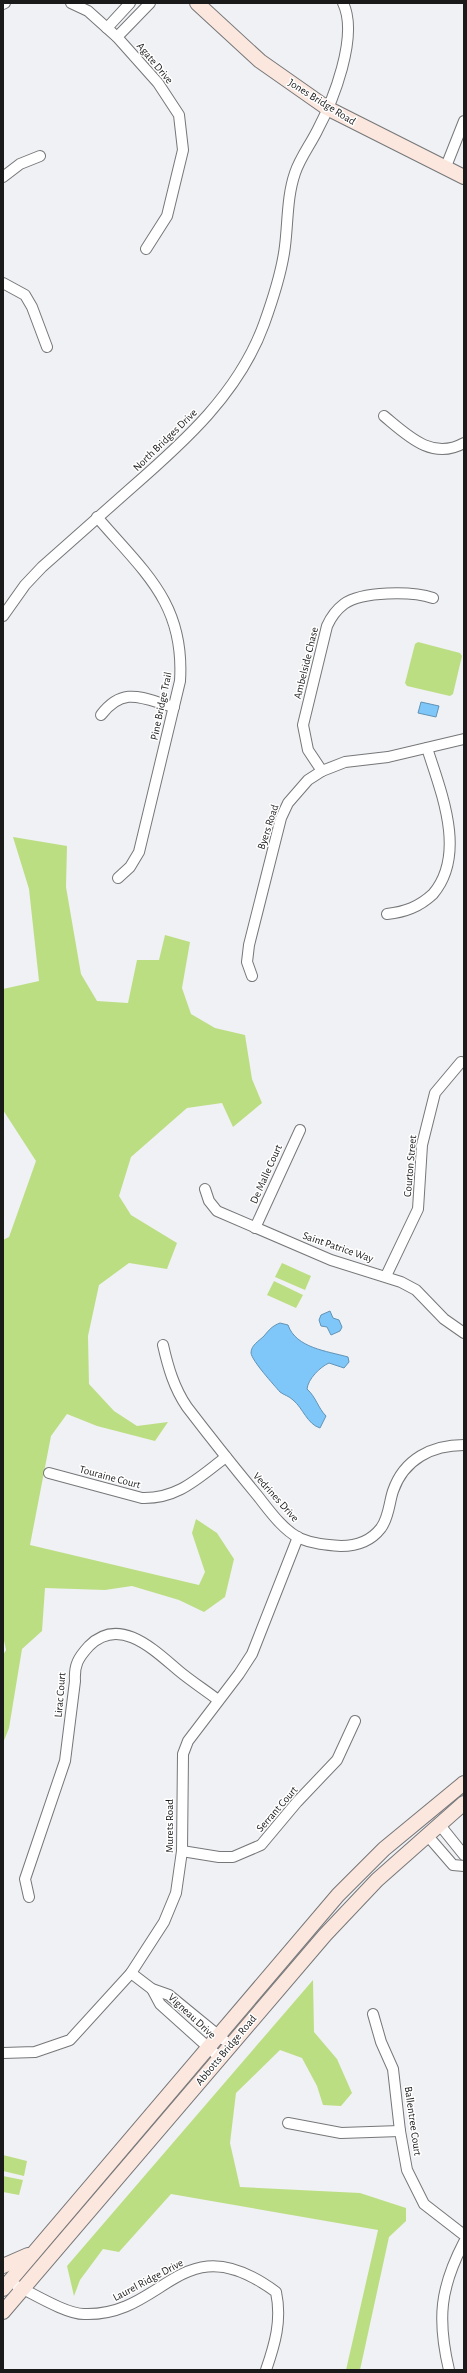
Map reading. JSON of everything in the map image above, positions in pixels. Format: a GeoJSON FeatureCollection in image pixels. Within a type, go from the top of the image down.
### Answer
{"type":"FeatureCollection","features":[{"type":"Feature","properties":{"kind":"main road","name":"Jones Bridge Road"},"geometry":{"type":"LineString","coordinates":[[198,3],[260,61],[327,108],[445,169],[464,177]]}},
{"type":"Feature","properties":{"kind":"main road","name":"Abbotts Bridge Road"},"geometry":{"type":"LineString","coordinates":[[5,2284],[207,2047],[359,1873],[384,1849],[464,1784]]}},
{"type":"Feature","properties":{"kind":"main road","name":"Abbotts Bridge Road"},"geometry":{"type":"LineString","coordinates":[[3,2312],[325,1935],[377,1880],[426,1835],[464,1803]]}},
{"type":"Feature","properties":{"kind":"main road"},"geometry":{"type":"LineString","coordinates":[[3,2266],[32,2253]]}},
{"type":"Feature","properties":{"kind":"street","name":"Agate Drive"},"geometry":{"type":"LineString","coordinates":[[71,3],[88,12],[117,37],[158,83],[179,116],[182,131],[183,150],[167,216],[146,248]]}},
{"type":"Feature","properties":{"kind":"street"},"geometry":{"type":"LineString","coordinates":[[107,28],[130,3]]}},
{"type":"Feature","properties":{"kind":"street"},"geometry":{"type":"LineString","coordinates":[[117,37],[150,3]]}},
{"type":"Feature","properties":{"kind":"street","name":"North Bridges Drive"},"geometry":{"type":"LineString","coordinates":[[3,616],[25,585],[42,567],[195,430],[221,400],[243,367],[264,326],[277,285],[285,248],[290,192],[295,173],[327,108],[340,73],[348,33],[348,17],[343,3]]}},
{"type":"Feature","properties":{"kind":"street"},"geometry":{"type":"LineString","coordinates":[[445,169],[464,122]]}},
{"type":"Feature","properties":{"kind":"street"},"geometry":{"type":"LineString","coordinates":[[3,177],[20,164],[40,156]]}},
{"type":"Feature","properties":{"kind":"street"},"geometry":{"type":"LineString","coordinates":[[3,283],[25,295],[32,307],[47,347]]}},
{"type":"Feature","properties":{"kind":"street"},"geometry":{"type":"LineString","coordinates":[[384,416],[416,442],[428,448],[441,450],[464,442]]}},
{"type":"Feature","properties":{"kind":"street","name":"Pine Bridge Trail"},"geometry":{"type":"LineString","coordinates":[[97,517],[156,587],[172,615],[178,636],[181,659],[180,681],[139,852],[130,867],[118,878]]}},
{"type":"Feature","properties":{"kind":"street","name":"Ambelside Chase"},"geometry":{"type":"LineString","coordinates":[[322,771],[308,750],[304,725],[327,626],[332,616],[345,603],[362,596],[417,593],[433,598]]}},
{"type":"Feature","properties":{"kind":"street"},"geometry":{"type":"LineString","coordinates":[[101,715],[110,703],[123,697],[136,697],[174,707]]}},
{"type":"Feature","properties":{"kind":"street","name":"Byers Road"},"geometry":{"type":"LineString","coordinates":[[252,976],[248,962],[249,944],[281,818],[297,791],[322,771],[345,762],[388,757],[464,738]]}},
{"type":"Feature","properties":{"kind":"street"},"geometry":{"type":"LineString","coordinates":[[387,914],[406,911],[428,899],[443,881],[451,861],[453,845],[452,830],[427,748]]}},
{"type":"Feature","properties":{"kind":"street","name":"Courton Street"},"geometry":{"type":"LineString","coordinates":[[386,1276],[418,1209],[422,1145],[435,1093],[461,1062]]}},
{"type":"Feature","properties":{"kind":"street","name":"De Malle Court"},"geometry":{"type":"LineString","coordinates":[[255,1228],[300,1130]]}},
{"type":"Feature","properties":{"kind":"street","name":"Saint Patrice Way"},"geometry":{"type":"LineString","coordinates":[[205,1189],[209,1201],[217,1211],[331,1260],[386,1276],[416,1290],[444,1319],[464,1333]]}},
{"type":"Feature","properties":{"kind":"street","name":"Vedrines Drive"},"geometry":{"type":"LineString","coordinates":[[163,1345],[168,1369],[179,1395],[226,1457],[277,1520],[298,1538],[322,1545],[352,1546],[363,1542],[381,1528],[386,1518],[398,1479],[413,1461],[437,1447],[464,1445]]}},
{"type":"Feature","properties":{"kind":"street","name":"Touraine Court"},"geometry":{"type":"LineString","coordinates":[[49,1473],[142,1498],[155,1498],[181,1490],[226,1457]]}},
{"type":"Feature","properties":{"kind":"street","name":"Murets Road"},"geometry":{"type":"LineString","coordinates":[[3,2053],[35,2052],[70,2040],[131,1973],[164,1922],[176,1892],[182,1851],[183,1754],[188,1741],[239,1674],[252,1654],[298,1538]]}},
{"type":"Feature","properties":{"kind":"street","name":"Lirac Court"},"geometry":{"type":"LineString","coordinates":[[29,1897],[25,1879],[65,1761],[75,1681],[75,1668],[79,1657],[86,1649],[103,1637],[118,1634],[133,1637],[152,1648],[179,1671],[218,1700]]}},
{"type":"Feature","properties":{"kind":"street","name":"Serrant Court"},"geometry":{"type":"LineString","coordinates":[[182,1851],[219,1857],[233,1857],[261,1845],[297,1802],[337,1760],[355,1721]]}},
{"type":"Feature","properties":{"kind":"street"},"geometry":{"type":"LineString","coordinates":[[439,1824],[464,1855]]}},
{"type":"Feature","properties":{"kind":"street"},"geometry":{"type":"LineString","coordinates":[[426,1835],[453,1865],[464,1865]]}},
{"type":"Feature","properties":{"kind":"street","name":"Vigneau Drive"},"geometry":{"type":"LineString","coordinates":[[131,1973],[152,1989],[169,1995],[230,2045]]}},
{"type":"Feature","properties":{"kind":"street","name":"Vigneau Drive"},"geometry":{"type":"LineString","coordinates":[[152,1989],[160,2004],[220,2058]]}},
{"type":"Feature","properties":{"kind":"street","name":"Ballentree Court"},"geometry":{"type":"LineString","coordinates":[[372,2014],[381,2042],[393,2069],[400,2131],[407,2170],[424,2204],[464,2235]]}},
{"type":"Feature","properties":{"kind":"street"},"geometry":{"type":"LineString","coordinates":[[288,2123],[341,2133],[400,2131]]}},
{"type":"Feature","properties":{"kind":"street"},"geometry":{"type":"LineString","coordinates":[[448,2370],[443,2347],[442,2310],[446,2282],[464,2242]]}},
{"type":"Feature","properties":{"kind":"street","name":"Laurel Ridge Drive"},"geometry":{"type":"LineString","coordinates":[[5,2284],[22,2289],[71,2312],[95,2314],[114,2311],[132,2303],[170,2279],[209,2265],[248,2273],[276,2292],[279,2303],[276,2341],[266,2370]]}},
{"type":"Feature","properties":{"kind":"green space"},"geometry":{"type":"Polygon","coordinates":[[[418,642],[460,653],[462,656],[453,694],[450,696],[407,686],[405,683],[415,644],[418,642]]]}},
{"type":"Feature","properties":{"kind":"green space"},"geometry":{"type":"Polygon","coordinates":[[[13,837],[67,846],[66,887],[81,974],[97,1001],[128,1003],[137,960],[159,960],[165,935],[190,942],[182,988],[191,1014],[215,1028],[245,1035],[252,1079],[262,1103],[233,1127],[222,1103],[187,1108],[131,1157],[119,1196],[131,1215],[177,1243],[167,1269],[129,1263],[99,1285],[88,1336],[89,1384],[114,1411],[137,1426],[168,1422],[155,1441],[97,1426],[67,1414],[51,1436],[30,1545],[199,1585],[205,1572],[192,1533],[196,1519],[217,1533],[234,1559],[225,1597],[204,1612],[179,1600],[132,1586],[105,1590],[45,1588],[42,1631],[22,1649],[9,1728],[3,1743],[3,1655],[6,1650],[3,1636],[3,1240],[9,1237],[36,1161],[3,1110],[3,989],[39,981],[29,889],[13,837]]]}},
{"type":"Feature","properties":{"kind":"green space"},"geometry":{"type":"Polygon","coordinates":[[[282,1263],[311,1276],[305,1290],[275,1277],[282,1263]]]}},
{"type":"Feature","properties":{"kind":"green space"},"geometry":{"type":"Polygon","coordinates":[[[274,1281],[303,1295],[296,1308],[267,1295],[274,1281]]]}},
{"type":"Feature","properties":{"kind":"green space"},"geometry":{"type":"Polygon","coordinates":[[[313,1980],[314,2032],[337,2059],[352,2093],[341,2106],[323,2105],[317,2086],[302,2058],[280,2050],[236,2093],[230,2143],[240,2187],[360,2193],[406,2208],[406,2221],[389,2237],[360,2370],[346,2370],[378,2230],[171,2194],[119,2252],[103,2249],[80,2280],[74,2296],[67,2266],[313,1980]]]}},
{"type":"Feature","properties":{"kind":"green space"},"geometry":{"type":"Polygon","coordinates":[[[3,2155],[27,2161],[24,2176],[3,2171],[3,2155]]]}},
{"type":"Feature","properties":{"kind":"green space"},"geometry":{"type":"Polygon","coordinates":[[[3,2176],[23,2180],[19,2195],[3,2192],[3,2176]]]}},
{"type":"Feature","properties":{"kind":"water"},"geometry":{"type":"Polygon","coordinates":[[[421,702],[439,706],[436,717],[418,713],[421,702]]]}},
{"type":"Feature","properties":{"kind":"water"},"geometry":{"type":"Polygon","coordinates":[[[330,1311],[333,1318],[339,1320],[342,1327],[340,1331],[331,1335],[327,1327],[321,1326],[319,1320],[321,1315],[330,1311]]]}},
{"type":"Feature","properties":{"kind":"water"},"geometry":{"type":"Polygon","coordinates":[[[280,1323],[288,1325],[292,1333],[305,1344],[348,1357],[349,1362],[344,1368],[329,1363],[322,1367],[315,1374],[308,1385],[307,1389],[313,1395],[326,1416],[320,1428],[308,1419],[290,1397],[280,1392],[252,1357],[251,1350],[254,1345],[271,1328],[280,1323]]]}}]}
